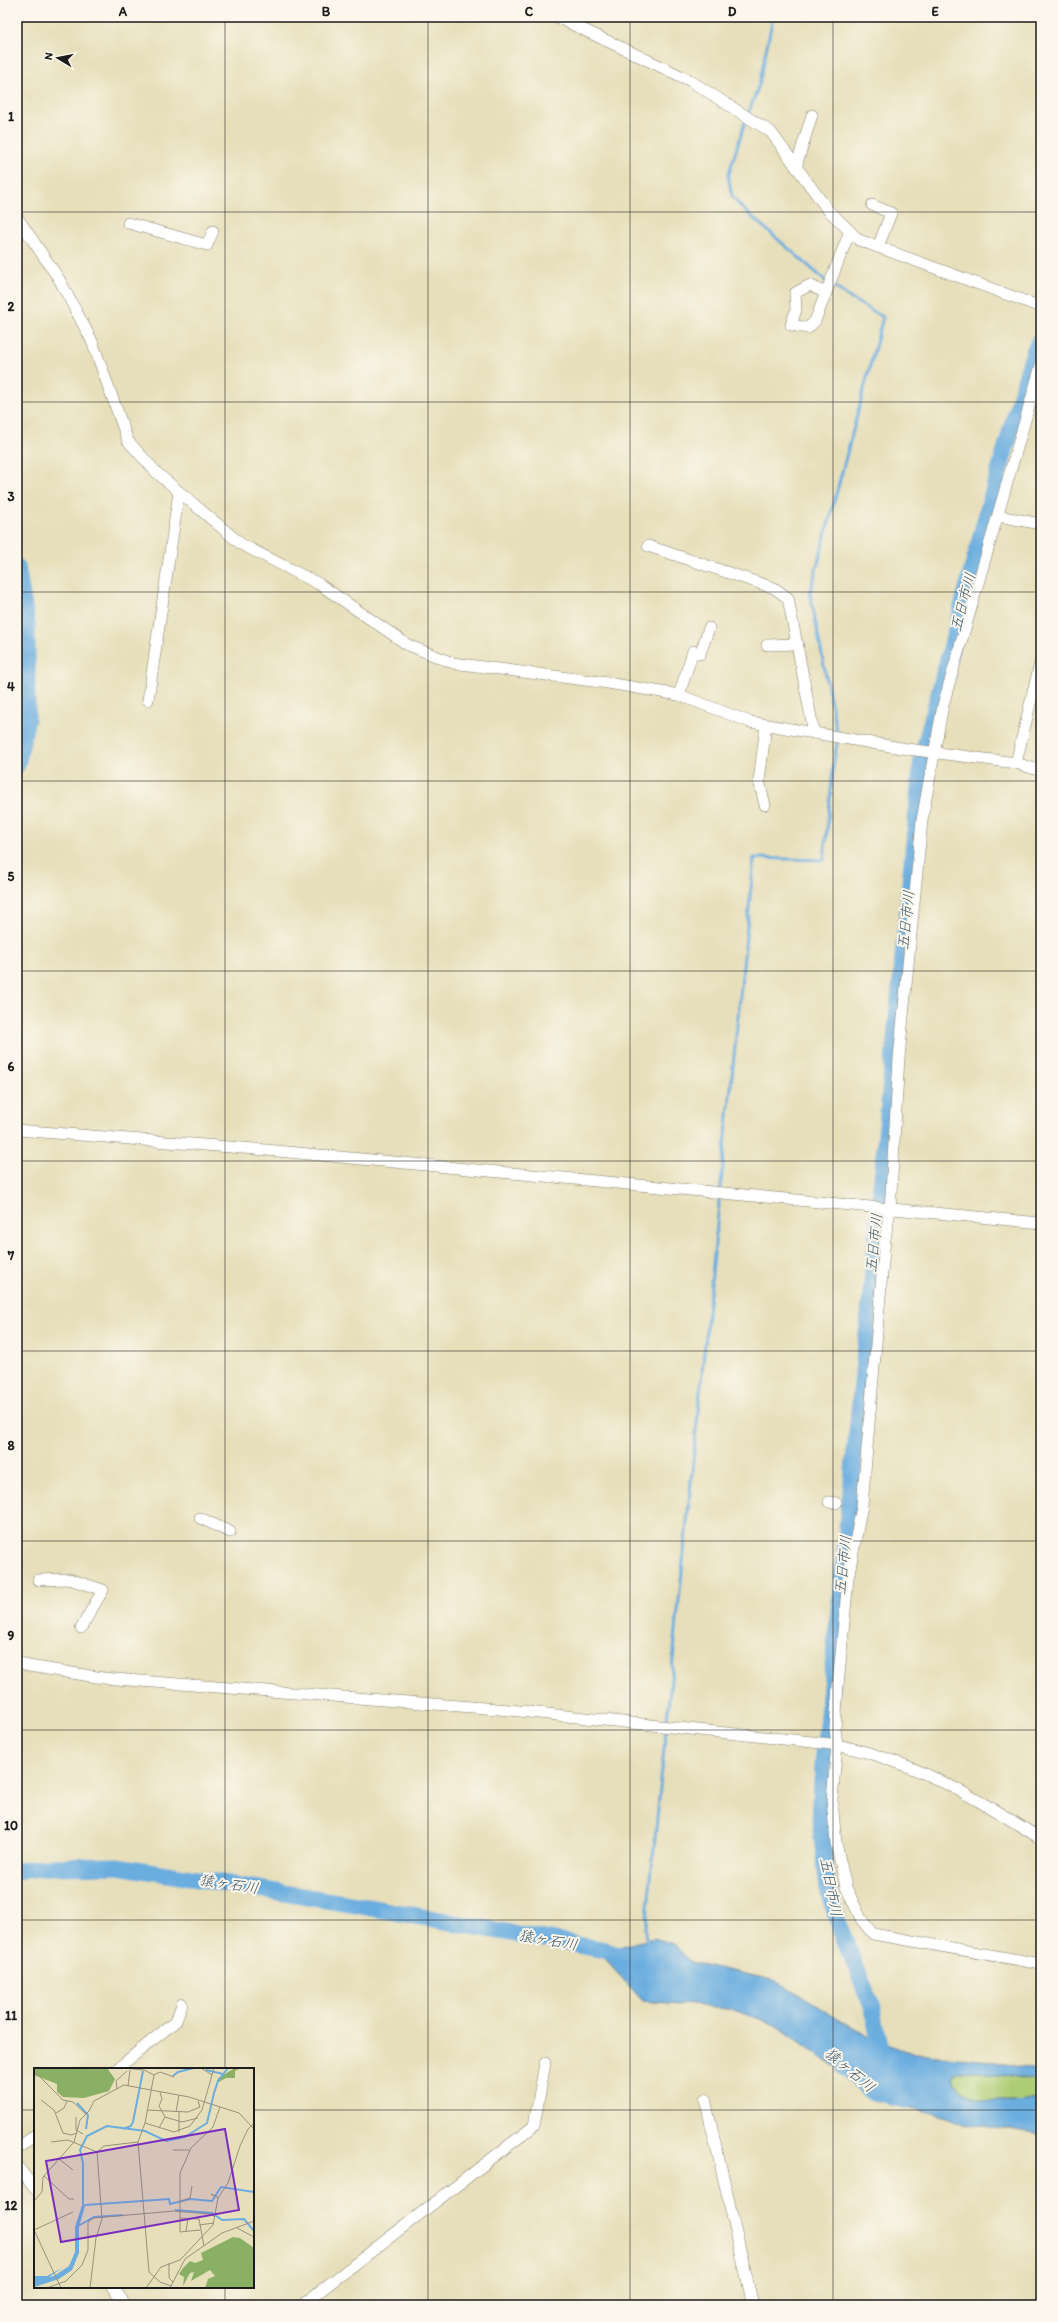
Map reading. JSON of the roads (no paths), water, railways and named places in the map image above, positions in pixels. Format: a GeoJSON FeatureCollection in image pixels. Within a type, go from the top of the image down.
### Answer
{"type":"FeatureCollection","features":[{"type":"Feature","properties":{"kind":"street"},"geometry":{"type":"LineString","coordinates":[[557,17],[689,80],[771,132],[828,209],[859,240],[1041,307]]}},
{"type":"Feature","properties":{"kind":"street"},"geometry":{"type":"LineString","coordinates":[[796,167],[812,115]]}},
{"type":"Feature","properties":{"kind":"street"},"geometry":{"type":"LineString","coordinates":[[872,205],[891,213],[878,247]]}},
{"type":"Feature","properties":{"kind":"street"},"geometry":{"type":"LineString","coordinates":[[17,217],[59,279],[92,341],[128,441],[157,473],[241,544],[320,584],[408,645],[453,664],[608,683],[679,695],[750,722],[907,749],[1016,763],[1041,771]]}},
{"type":"Feature","properties":{"kind":"street"},"geometry":{"type":"LineString","coordinates":[[128,223],[207,245],[213,231]]}},
{"type":"Feature","properties":{"kind":"street"},"geometry":{"type":"LineString","coordinates":[[826,292],[850,231]]}},
{"type":"Feature","properties":{"kind":"street"},"geometry":{"type":"LineString","coordinates":[[1041,365],[943,705],[933,752],[922,820],[899,1058],[888,1210],[862,1506],[848,1586],[838,1686],[832,1800],[836,1843],[846,1887],[861,1919],[874,1934],[1041,1964]]}},
{"type":"Feature","properties":{"kind":"street"},"geometry":{"type":"LineString","coordinates":[[148,700],[179,492]]}},
{"type":"Feature","properties":{"kind":"street"},"geometry":{"type":"LineString","coordinates":[[998,516],[1041,524]]}},
{"type":"Feature","properties":{"kind":"street"},"geometry":{"type":"LineString","coordinates":[[648,546],[774,588],[788,598],[814,733]]}},
{"type":"Feature","properties":{"kind":"street"},"geometry":{"type":"LineString","coordinates":[[679,695],[693,650],[700,654],[709,628]]}},
{"type":"Feature","properties":{"kind":"street"},"geometry":{"type":"LineString","coordinates":[[767,645],[798,644]]}},
{"type":"Feature","properties":{"kind":"street"},"geometry":{"type":"LineString","coordinates":[[1016,763],[1040,665]]}},
{"type":"Feature","properties":{"kind":"street"},"geometry":{"type":"LineString","coordinates":[[766,725],[759,781],[766,805]]}},
{"type":"Feature","properties":{"kind":"street"},"geometry":{"type":"LineString","coordinates":[[17,1130],[297,1153],[865,1208],[1041,1223]]}},
{"type":"Feature","properties":{"kind":"street"},"geometry":{"type":"LineString","coordinates":[[200,1518],[230,1532]]}},
{"type":"Feature","properties":{"kind":"street"},"geometry":{"type":"LineString","coordinates":[[38,1580],[69,1579],[103,1590],[81,1628]]}},
{"type":"Feature","properties":{"kind":"street"},"geometry":{"type":"LineString","coordinates":[[17,1661],[29,1666],[102,1678],[510,1710],[834,1745],[862,1750],[942,1781],[975,1798],[1041,1839]]}},
{"type":"Feature","properties":{"kind":"street"},"geometry":{"type":"LineString","coordinates":[[118,2068],[176,2021],[182,2004]]}},
{"type":"Feature","properties":{"kind":"street"},"geometry":{"type":"LineString","coordinates":[[302,2305],[534,2126],[545,2063]]}},
{"type":"Feature","properties":{"kind":"street"},"geometry":{"type":"LineString","coordinates":[[705,2099],[752,2305]]}},
{"type":"Feature","properties":{"kind":"street"},"geometry":{"type":"LineString","coordinates":[[17,2149],[34,2135]]}},
{"type":"Feature","properties":{"kind":"street"},"geometry":{"type":"LineString","coordinates":[[17,2166],[34,2188]]}},
{"type":"Feature","properties":{"kind":"street"},"geometry":{"type":"LineString","coordinates":[[113,2288],[126,2305]]}},
{"type":"Feature","properties":{"kind":"water"},"geometry":{"type":"Polygon","coordinates":[[[654,1938],[674,1944],[690,1962],[777,1981],[838,2019],[881,2042],[914,2054],[992,2061],[1041,2072],[1041,2082],[981,2072],[956,2073],[953,2079],[958,2088],[967,2094],[979,2098],[1020,2101],[1041,2097],[1041,2135],[963,2123],[905,2106],[821,2058],[778,2026],[728,2008],[643,2001],[598,1952],[654,1938]]]}},
{"type":"Feature","properties":{"kind":"waterway"},"geometry":{"type":"LineString","coordinates":[[748,114],[759,85],[773,17]]}},
{"type":"Feature","properties":{"kind":"waterway"},"geometry":{"type":"LineString","coordinates":[[746,119],[728,176],[732,196],[743,209],[827,282]]}},
{"type":"Feature","properties":{"kind":"waterway"},"geometry":{"type":"LineString","coordinates":[[647,1944],[646,1927],[754,858],[824,860],[834,759],[838,739],[810,593],[883,317],[853,300],[832,285]]}},
{"type":"Feature","properties":{"kind":"waterway","name":"五日市川"},"geometry":{"type":"LineString","coordinates":[[887,2060],[882,2056],[873,2009],[841,1931],[828,1890],[820,1820],[823,1764],[868,1324],[922,757],[990,502],[1033,354],[1041,338]]}},
{"type":"Feature","properties":{"kind":"waterway","name":"猿ヶ石川"},"geometry":{"type":"LineString","coordinates":[[17,567],[27,624],[27,718],[17,765]]}},
{"type":"Feature","properties":{"kind":"waterway","name":"猿ヶ石川"},"geometry":{"type":"LineString","coordinates":[[17,1871],[47,1867],[118,1866],[356,1905],[605,1950],[627,1960]]}},
{"type":"Feature","properties":{"kind":"waterway","name":"猿ヶ石川"},"geometry":{"type":"LineString","coordinates":[[845,2068],[873,2093],[906,2100]]}}]}
